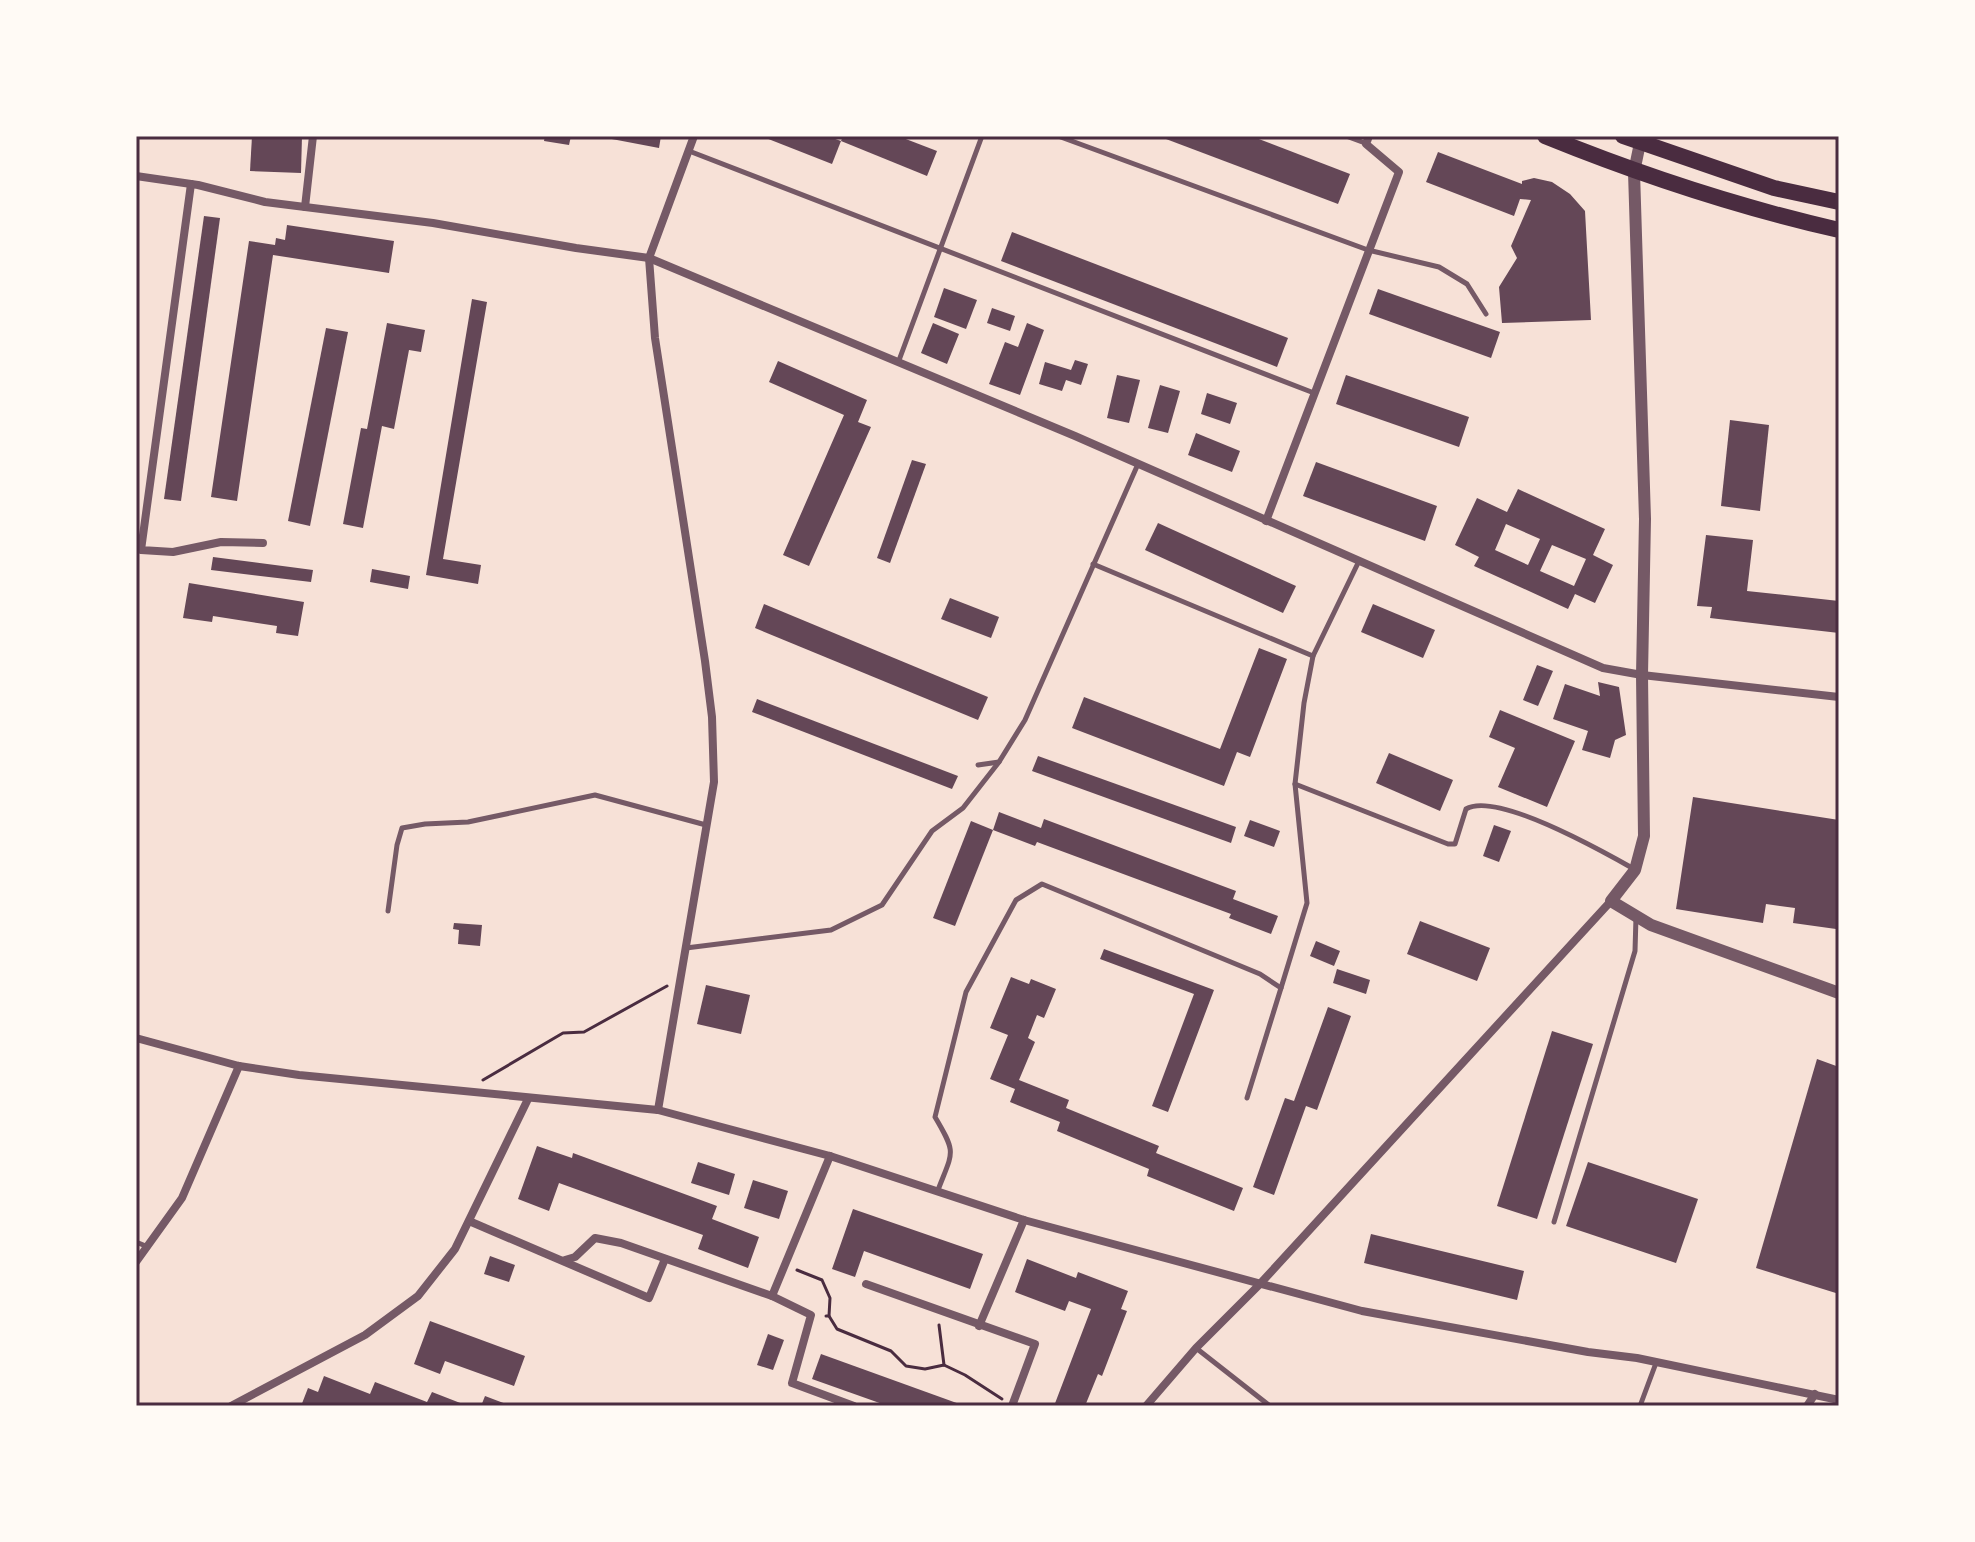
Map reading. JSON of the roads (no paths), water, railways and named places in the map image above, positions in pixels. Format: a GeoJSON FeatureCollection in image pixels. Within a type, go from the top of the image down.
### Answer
{"type":"FeatureCollection","features":[{"type":"Feature","properties":{"kind":"main road"},"geometry":{"type":"LineString","coordinates":[[1545,136],[1634,172],[1768,214],[1839,230]]}},
{"type":"Feature","properties":{"kind":"main road"},"geometry":{"type":"LineString","coordinates":[[1623,136],[1774,188],[1839,202]]}},
{"type":"Feature","properties":{"kind":"street"},"geometry":{"type":"LineString","coordinates":[[305,207],[313,136]]}},
{"type":"Feature","properties":{"kind":"street"},"geometry":{"type":"LineString","coordinates":[[658,1110],[714,782],[712,717],[655,338],[649,258],[694,136]]}},
{"type":"Feature","properties":{"kind":"street"},"geometry":{"type":"LineString","coordinates":[[1266,521],[1399,172],[1368,140]]}},
{"type":"Feature","properties":{"kind":"street"},"geometry":{"type":"LineString","coordinates":[[1146,1406],[1196,1348],[1259,1285],[1611,901],[1635,870],[1644,836],[1642,675],[1645,519],[1634,172],[1640,143]]}},
{"type":"Feature","properties":{"kind":"street"},"geometry":{"type":"LineString","coordinates":[[136,176],[191,184],[265,202],[433,223],[649,258],[1138,464],[1603,668],[1839,697]]}},
{"type":"Feature","properties":{"kind":"street"},"geometry":{"type":"LineString","coordinates":[[191,184],[141,550],[173,552],[221,542],[263,543]]}},
{"type":"Feature","properties":{"kind":"street"},"geometry":{"type":"LineString","coordinates":[[1611,901],[1651,925],[1839,993]]}},
{"type":"Feature","properties":{"kind":"street"},"geometry":{"type":"LineString","coordinates":[[136,1038],[239,1066],[528,1099],[611,1103],[658,1110],[830,1156],[1024,1220],[1362,1311],[1657,1362],[1839,1400]]}},
{"type":"Feature","properties":{"kind":"street"},"geometry":{"type":"LineString","coordinates":[[136,1262],[182,1198],[239,1066]]}},
{"type":"Feature","properties":{"kind":"street"},"geometry":{"type":"LineString","coordinates":[[231,1406],[365,1335],[418,1296],[455,1249],[528,1099]]}},
{"type":"Feature","properties":{"kind":"street"},"geometry":{"type":"LineString","coordinates":[[772,1296],[830,1156]]}},
{"type":"Feature","properties":{"kind":"street"},"geometry":{"type":"LineString","coordinates":[[979,1326],[1024,1220]]}},
{"type":"Feature","properties":{"kind":"street"},"geometry":{"type":"LineString","coordinates":[[469,1221],[649,1298],[665,1259]]}},
{"type":"Feature","properties":{"kind":"street"},"geometry":{"type":"LineString","coordinates":[[565,1260],[575,1257],[595,1238],[621,1243],[772,1296],[811,1315],[792,1383],[854,1406]]}},
{"type":"Feature","properties":{"kind":"street"},"geometry":{"type":"LineString","coordinates":[[866,1284],[1035,1344],[1012,1406]]}},
{"type":"Feature","properties":{"kind":"street"},"geometry":{"type":"LineString","coordinates":[[1807,1406],[1815,1394]]}},
{"type":"Feature","properties":{"kind":"lane"},"geometry":{"type":"LineString","coordinates":[[898,363],[982,136]]}},
{"type":"Feature","properties":{"kind":"lane"},"geometry":{"type":"LineString","coordinates":[[1058,136],[1368,250],[1439,267],[1467,284],[1486,314]]}},
{"type":"Feature","properties":{"kind":"lane"},"geometry":{"type":"LineString","coordinates":[[1346,136],[1368,140]]}},
{"type":"Feature","properties":{"kind":"lane"},"geometry":{"type":"LineString","coordinates":[[1833,136],[1839,138]]}},
{"type":"Feature","properties":{"kind":"lane"},"geometry":{"type":"LineString","coordinates":[[689,151],[1314,393]]}},
{"type":"Feature","properties":{"kind":"lane"},"geometry":{"type":"LineString","coordinates":[[686,948],[831,930],[882,905],[932,831],[963,808],[999,762],[1025,720],[1138,464]]}},
{"type":"Feature","properties":{"kind":"lane"},"geometry":{"type":"LineString","coordinates":[[1247,1098],[1307,903],[1295,784],[1313,656],[1359,561]]}},
{"type":"Feature","properties":{"kind":"lane"},"geometry":{"type":"LineString","coordinates":[[1093,564],[1313,656]]}},
{"type":"Feature","properties":{"kind":"lane"},"geometry":{"type":"LineString","coordinates":[[978,765],[999,762]]}},
{"type":"Feature","properties":{"kind":"lane"},"geometry":{"type":"LineString","coordinates":[[1295,784],[1448,844],[1455,844],[1466,809],[1473,804],[1501,808],[1558,829],[1635,870]]}},
{"type":"Feature","properties":{"kind":"lane"},"geometry":{"type":"LineString","coordinates":[[388,911],[402,828],[468,822],[595,795],[707,826]]}},
{"type":"Feature","properties":{"kind":"lane"},"geometry":{"type":"LineString","coordinates":[[938,1190],[950,1158],[951,1145],[935,1117],[966,992],[1016,900],[1042,884],[1260,974],[1281,988]]}},
{"type":"Feature","properties":{"kind":"lane"},"geometry":{"type":"LineString","coordinates":[[1554,1222],[1635,951],[1637,916]]}},
{"type":"Feature","properties":{"kind":"lane"},"geometry":{"type":"LineString","coordinates":[[136,1242],[149,1248]]}},
{"type":"Feature","properties":{"kind":"lane"},"geometry":{"type":"LineString","coordinates":[[1196,1348],[1270,1406]]}},
{"type":"Feature","properties":{"kind":"lane"},"geometry":{"type":"LineString","coordinates":[[1640,1406],[1657,1362]]}}]}
